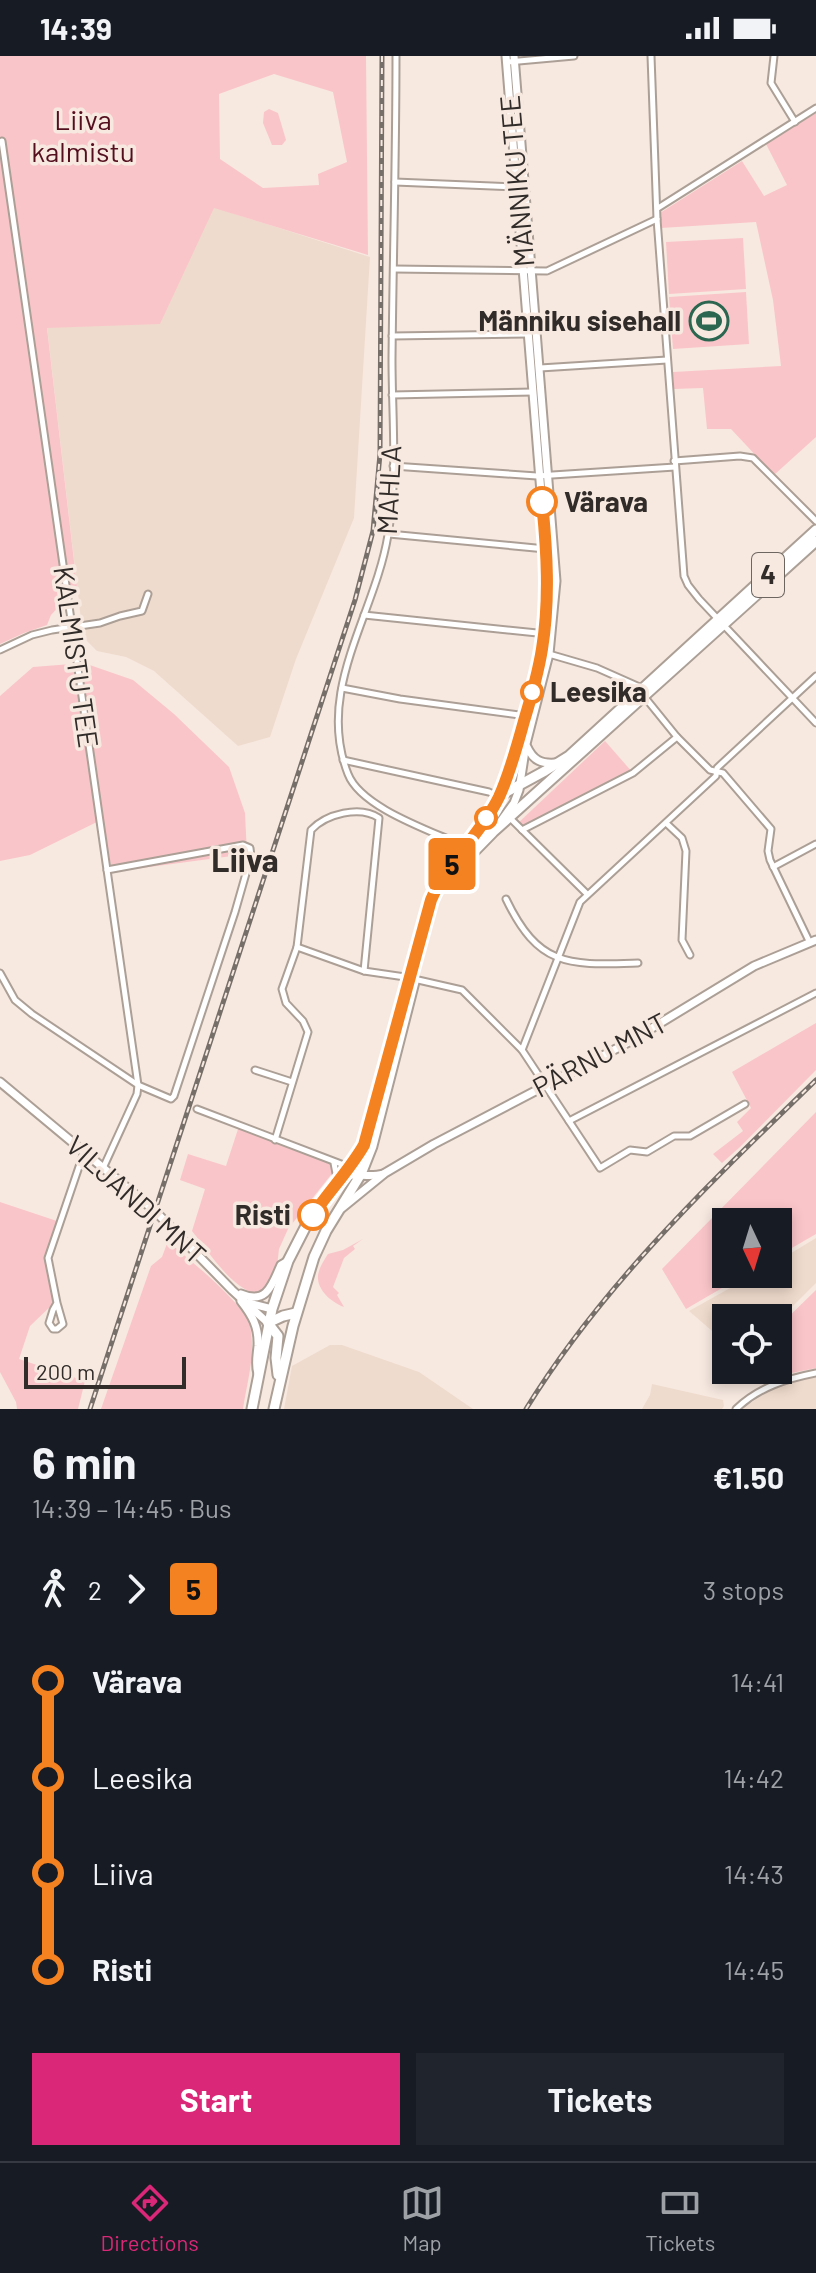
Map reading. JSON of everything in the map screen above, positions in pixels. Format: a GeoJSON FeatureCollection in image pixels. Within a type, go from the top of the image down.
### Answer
{"type":"FeatureCollection","features":[{"type":"Feature","properties":{"kind":"highway","name":"4"},"geometry":{"type":"LineString","coordinates":[[722,622],[816,530]]}},
{"type":"Feature","properties":{"kind":"highway","name":"4"},"geometry":{"type":"LineString","coordinates":[[499,796],[561,762],[816,541]]}},
{"type":"Feature","properties":{"kind":"highway","name":"4"},"geometry":{"type":"LineString","coordinates":[[493,832],[642,692]]}},
{"type":"Feature","properties":{"kind":"highway","name":"MÄNNIKU TEE"},"geometry":{"type":"LineString","coordinates":[[350,1175],[372,1146],[431,900],[444,874],[499,796]]}},
{"type":"Feature","properties":{"kind":"highway","name":"MÄNNIKU TEE"},"geometry":{"type":"LineString","coordinates":[[412,978],[440,892],[458,866],[493,832]]}},
{"type":"Feature","properties":{"kind":"highway","name":"4"},"geometry":{"type":"LineString","coordinates":[[252,1409],[268,1323],[288,1261],[315,1212],[350,1175]]}},
{"type":"Feature","properties":{"kind":"highway","name":"PÄRNU MNT"},"geometry":{"type":"LineString","coordinates":[[274,1409],[309,1270],[326,1231],[341,1208],[350,1175]]}},
{"type":"Feature","properties":{"kind":"highway"},"geometry":{"type":"LineString","coordinates":[[315,1212],[327,1215],[326,1231]]}},
{"type":"Feature","properties":{"kind":"highway"},"geometry":{"type":"LineString","coordinates":[[272,1309],[296,1313]]}},
{"type":"Feature","properties":{"kind":"highway"},"geometry":{"type":"LineString","coordinates":[[279,1382],[276,1358],[278,1336],[268,1323],[296,1313]]}},
{"type":"Feature","properties":{"kind":"street","name":"MAHLA"},"geometry":{"type":"LineString","coordinates":[[396,56],[393,466],[389,534],[369,608],[360,621],[345,669],[338,736],[343,760],[356,789],[364,796],[412,823],[465,846]]}},
{"type":"Feature","properties":{"kind":"street"},"geometry":{"type":"LineString","coordinates":[[510,59],[574,56]]}},
{"type":"Feature","properties":{"kind":"street"},"geometry":{"type":"LineString","coordinates":[[651,56],[657,219],[684,576],[699,599],[816,723]]}},
{"type":"Feature","properties":{"kind":"street"},"geometry":{"type":"LineString","coordinates":[[774,56],[771,83],[795,122]]}},
{"type":"Feature","properties":{"kind":"street","name":"MÄNNIKU TEE"},"geometry":{"type":"LineString","coordinates":[[510,59],[528,272],[540,368],[548,635]]}},
{"type":"Feature","properties":{"kind":"street"},"geometry":{"type":"LineString","coordinates":[[657,209],[816,108]]}},
{"type":"Feature","properties":{"kind":"street","name":"KALMISTU TEE"},"geometry":{"type":"LineString","coordinates":[[2,141],[138,1085],[137,1094],[104,1166]]}},
{"type":"Feature","properties":{"kind":"street"},"geometry":{"type":"LineString","coordinates":[[395,182],[521,186]]}},
{"type":"Feature","properties":{"kind":"street"},"geometry":{"type":"LineString","coordinates":[[394,269],[528,272],[557,267],[657,219]]}},
{"type":"Feature","properties":{"kind":"street","name":"MÄNNIKU TEE"},"geometry":{"type":"LineString","coordinates":[[499,796],[529,718],[546,653],[555,565],[534,392],[528,272]]}},
{"type":"Feature","properties":{"kind":"street"},"geometry":{"type":"LineString","coordinates":[[392,336],[529,334]]}},
{"type":"Feature","properties":{"kind":"street"},"geometry":{"type":"LineString","coordinates":[[540,368],[667,360]]}},
{"type":"Feature","properties":{"kind":"street"},"geometry":{"type":"LineString","coordinates":[[392,395],[534,392]]}},
{"type":"Feature","properties":{"kind":"street"},"geometry":{"type":"LineString","coordinates":[[393,466],[544,476],[740,456],[753,458],[816,521]]}},
{"type":"Feature","properties":{"kind":"street"},"geometry":{"type":"LineString","coordinates":[[389,534],[547,549]]}},
{"type":"Feature","properties":{"kind":"street"},"geometry":{"type":"LineString","coordinates":[[0,650],[32,635],[100,623],[142,611],[148,594]]}},
{"type":"Feature","properties":{"kind":"street"},"geometry":{"type":"LineString","coordinates":[[364,615],[548,635]]}},
{"type":"Feature","properties":{"kind":"street"},"geometry":{"type":"LineString","coordinates":[[546,653],[597,668],[640,686],[677,737],[710,770],[723,773],[771,829],[768,851],[773,867],[813,942]]}},
{"type":"Feature","properties":{"kind":"street"},"geometry":{"type":"LineString","coordinates":[[522,1050],[580,902],[716,776],[717,768],[816,676]]}},
{"type":"Feature","properties":{"kind":"street"},"geometry":{"type":"LineString","coordinates":[[342,688],[529,718]]}},
{"type":"Feature","properties":{"kind":"street","name":"MÄNNIKU TEE"},"geometry":{"type":"LineString","coordinates":[[493,832],[514,803],[520,784],[529,718]]}},
{"type":"Feature","properties":{"kind":"street"},"geometry":{"type":"LineString","coordinates":[[522,830],[633,773],[677,737]]}},
{"type":"Feature","properties":{"kind":"street"},"geometry":{"type":"LineString","coordinates":[[526,744],[537,761],[561,762]]}},
{"type":"Feature","properties":{"kind":"street"},"geometry":{"type":"LineString","coordinates":[[343,760],[499,796]]}},
{"type":"Feature","properties":{"kind":"street"},"geometry":{"type":"LineString","coordinates":[[275,1140],[308,1032],[303,1021],[283,998],[282,989],[297,947],[311,830],[322,822],[352,812],[369,812],[379,818],[364,971]]}},
{"type":"Feature","properties":{"kind":"street"},"geometry":{"type":"LineString","coordinates":[[488,815],[487,823],[493,832]]}},
{"type":"Feature","properties":{"kind":"street"},"geometry":{"type":"LineString","coordinates":[[510,818],[587,894]]}},
{"type":"Feature","properties":{"kind":"street"},"geometry":{"type":"LineString","coordinates":[[666,823],[682,838],[686,851],[682,940],[690,955]]}},
{"type":"Feature","properties":{"kind":"street"},"geometry":{"type":"LineString","coordinates":[[773,867],[816,844]]}},
{"type":"Feature","properties":{"kind":"street"},"geometry":{"type":"LineString","coordinates":[[0,973],[15,1000],[32,1014],[138,1085],[171,1099],[235,912],[251,856],[250,848],[243,845],[107,870]]}},
{"type":"Feature","properties":{"kind":"street"},"geometry":{"type":"LineString","coordinates":[[506,899],[530,939],[557,958],[582,964],[638,963]]}},
{"type":"Feature","properties":{"kind":"street","name":"PÄRNU MNT"},"geometry":{"type":"LineString","coordinates":[[341,1208],[385,1173],[477,1121],[629,1042],[754,966],[813,942]]}},
{"type":"Feature","properties":{"kind":"street"},"geometry":{"type":"LineString","coordinates":[[297,947],[364,971],[462,990],[522,1050],[600,1168],[630,1150],[647,1152],[674,1136],[690,1136],[745,1104]]}},
{"type":"Feature","properties":{"kind":"street"},"geometry":{"type":"LineString","coordinates":[[569,1121],[816,993]]}},
{"type":"Feature","properties":{"kind":"street"},"geometry":{"type":"LineString","coordinates":[[255,1070],[292,1082]]}},
{"type":"Feature","properties":{"kind":"street","name":"VILJANDI MNT"},"geometry":{"type":"LineString","coordinates":[[0,1082],[104,1166],[177,1231],[268,1323]]}},
{"type":"Feature","properties":{"kind":"street"},"geometry":{"type":"LineString","coordinates":[[197,1109],[334,1162],[350,1175]]}},
{"type":"Feature","properties":{"kind":"street"},"geometry":{"type":"LineString","coordinates":[[57,1303],[49,1323],[53,1329],[63,1324],[48,1258],[85,1151]]}},
{"type":"Feature","properties":{"kind":"street"},"geometry":{"type":"LineString","coordinates":[[334,1162],[350,1175]]}},
{"type":"Feature","properties":{"kind":"street","name":"PÄRNU MNT"},"geometry":{"type":"LineString","coordinates":[[350,1175],[385,1173]]}},
{"type":"Feature","properties":{"kind":"street"},"geometry":{"type":"LineString","coordinates":[[232,1290],[248,1297],[259,1297],[269,1290],[281,1265],[288,1261]]}},
{"type":"Feature","properties":{"kind":"street"},"geometry":{"type":"LineString","coordinates":[[232,1290],[256,1326],[258,1346],[255,1365],[258,1374]]}},
{"type":"Feature","properties":{"kind":"street"},"geometry":{"type":"LineString","coordinates":[[247,1302],[272,1309]]}},
{"type":"Feature","properties":{"kind":"street"},"geometry":{"type":"LineString","coordinates":[[736,1409],[749,1397],[770,1386],[816,1373]]}},
{"type":"Feature","properties":{"kind":"shaded area"},"geometry":{"type":"Polygon","coordinates":[[[213,207],[370,257],[354,518],[296,659],[270,737],[238,746],[154,671],[126,657],[97,651],[83,637],[47,327],[160,323],[213,207]]]}},
{"type":"Feature","properties":{"kind":"shaded area"},"geometry":{"type":"Polygon","coordinates":[[[816,1238],[816,1283],[792,1307],[792,1304],[712,1304],[712,1331],[689,1311],[730,1288],[792,1288],[792,1253],[816,1238]]]}},
{"type":"Feature","properties":{"kind":"shaded area"},"geometry":{"type":"Polygon","coordinates":[[[330,1345],[342,1345],[419,1372],[473,1409],[284,1409],[292,1366],[330,1345]]]}},
{"type":"Feature","properties":{"kind":"shaded area"},"geometry":{"type":"Polygon","coordinates":[[[816,1377],[816,1409],[741,1409],[774,1388],[816,1377]]]}},
{"type":"Feature","properties":{"kind":"shaded area"},"geometry":{"type":"Polygon","coordinates":[[[652,1384],[723,1400],[724,1406],[722,1409],[642,1409],[652,1384]]]}},
{"type":"Feature","properties":{"kind":"green space","name":"Liiva kalmistu"},"geometry":{"type":"Polygon","coordinates":[[[0,56],[366,56],[368,255],[214,208],[160,324],[47,328],[77,587],[51,615],[47,625],[0,644],[0,56]],[[274,74],[219,94],[220,159],[263,188],[319,185],[318,174],[347,162],[333,92],[274,74]]]}},
{"type":"Feature","properties":{"kind":"green space"},"geometry":{"type":"Polygon","coordinates":[[[269,109],[278,113],[286,140],[282,145],[272,145],[263,123],[264,112],[269,109]]]}},
{"type":"Feature","properties":{"kind":"green space"},"geometry":{"type":"Polygon","coordinates":[[[816,113],[816,437],[774,475],[731,429],[707,429],[703,388],[674,389],[673,372],[781,366],[773,300],[756,222],[661,228],[660,213],[742,161],[764,196],[787,185],[766,144],[816,113]]]}},
{"type":"Feature","properties":{"kind":"green space"},"geometry":{"type":"Polygon","coordinates":[[[743,238],[746,289],[669,294],[666,242],[743,238]]]}},
{"type":"Feature","properties":{"kind":"green space","name":"Männiku sisehall"},"geometry":{"type":"Polygon","coordinates":[[[746,292],[749,344],[673,349],[669,297],[746,292]]]}},
{"type":"Feature","properties":{"kind":"green space"},"geometry":{"type":"Polygon","coordinates":[[[84,663],[133,680],[229,767],[245,813],[247,854],[112,872],[103,819],[30,855],[0,861],[0,696],[33,667],[84,663]]]}},
{"type":"Feature","properties":{"kind":"green space"},"geometry":{"type":"Polygon","coordinates":[[[605,741],[633,773],[522,830],[516,825],[605,741]]]}},
{"type":"Feature","properties":{"kind":"green space"},"geometry":{"type":"Polygon","coordinates":[[[816,1023],[816,1070],[722,1163],[713,1154],[743,1131],[737,1122],[751,1108],[732,1072],[816,1023]]]}},
{"type":"Feature","properties":{"kind":"green space"},"geometry":{"type":"Polygon","coordinates":[[[816,1112],[816,1234],[792,1248],[792,1208],[722,1208],[816,1112]]]}},
{"type":"Feature","properties":{"kind":"green space"},"geometry":{"type":"Polygon","coordinates":[[[239,1126],[333,1165],[334,1171],[288,1229],[267,1288],[257,1294],[230,1277],[192,1231],[205,1189],[180,1180],[188,1154],[226,1166],[239,1126]]]}},
{"type":"Feature","properties":{"kind":"green space"},"geometry":{"type":"Polygon","coordinates":[[[0,1202],[57,1221],[45,1258],[55,1302],[30,1326],[19,1359],[85,1381],[78,1409],[17,1409],[0,1372],[0,1202]]]}},
{"type":"Feature","properties":{"kind":"green space"},"geometry":{"type":"Polygon","coordinates":[[[712,1218],[712,1288],[722,1288],[686,1309],[662,1269],[712,1218]]]}},
{"type":"Feature","properties":{"kind":"green space"},"geometry":{"type":"Polygon","coordinates":[[[363,1239],[344,1258],[333,1287],[344,1307],[324,1293],[319,1284],[319,1273],[328,1254],[363,1239]]]}},
{"type":"Feature","properties":{"kind":"green space"},"geometry":{"type":"Polygon","coordinates":[[[168,1241],[224,1291],[252,1325],[251,1357],[243,1409],[101,1409],[151,1266],[162,1257],[168,1241]]]}},
{"type":"Feature","properties":{"kind":"green space"},"geometry":{"type":"Polygon","coordinates":[[[816,1290],[816,1368],[792,1373],[792,1313],[816,1290]]]}},
{"type":"Feature","properties":{"kind":"railway"},"geometry":{"type":"LineString","coordinates":[[90,1409],[355,600],[373,531],[380,454],[382,56]]}},
{"type":"Feature","properties":{"kind":"railway"},"geometry":{"type":"LineString","coordinates":[[526,1409],[589,1319],[660,1236],[816,1080]]}},
{"type":"Feature","properties":{"kind":"bus line","name":"5"},"geometry":{"type":"LineString","coordinates":[[313,1215],[345,1176],[364,1145],[431,900],[444,874],[499,796],[516,747],[544,634],[548,563],[542,502]]}},
{"type":"Feature","properties":{"kind":"place","name":"Männiku sisehall"},"geometry":{"type":"Point","coordinates":[709,321]}},
{"type":"Feature","properties":{"kind":"place","name":"Värava"},"geometry":{"type":"Point","coordinates":[542,502]}},
{"type":"Feature","properties":{"kind":"place","name":"Leesika"},"geometry":{"type":"Point","coordinates":[532,692]}},
{"type":"Feature","properties":{"kind":"place","name":"Risti"},"geometry":{"type":"Point","coordinates":[313,1215]}},
{"type":"Feature","properties":{"kind":"district","name":"Liiva"},"geometry":{"type":"Point","coordinates":[245,861]}}]}
